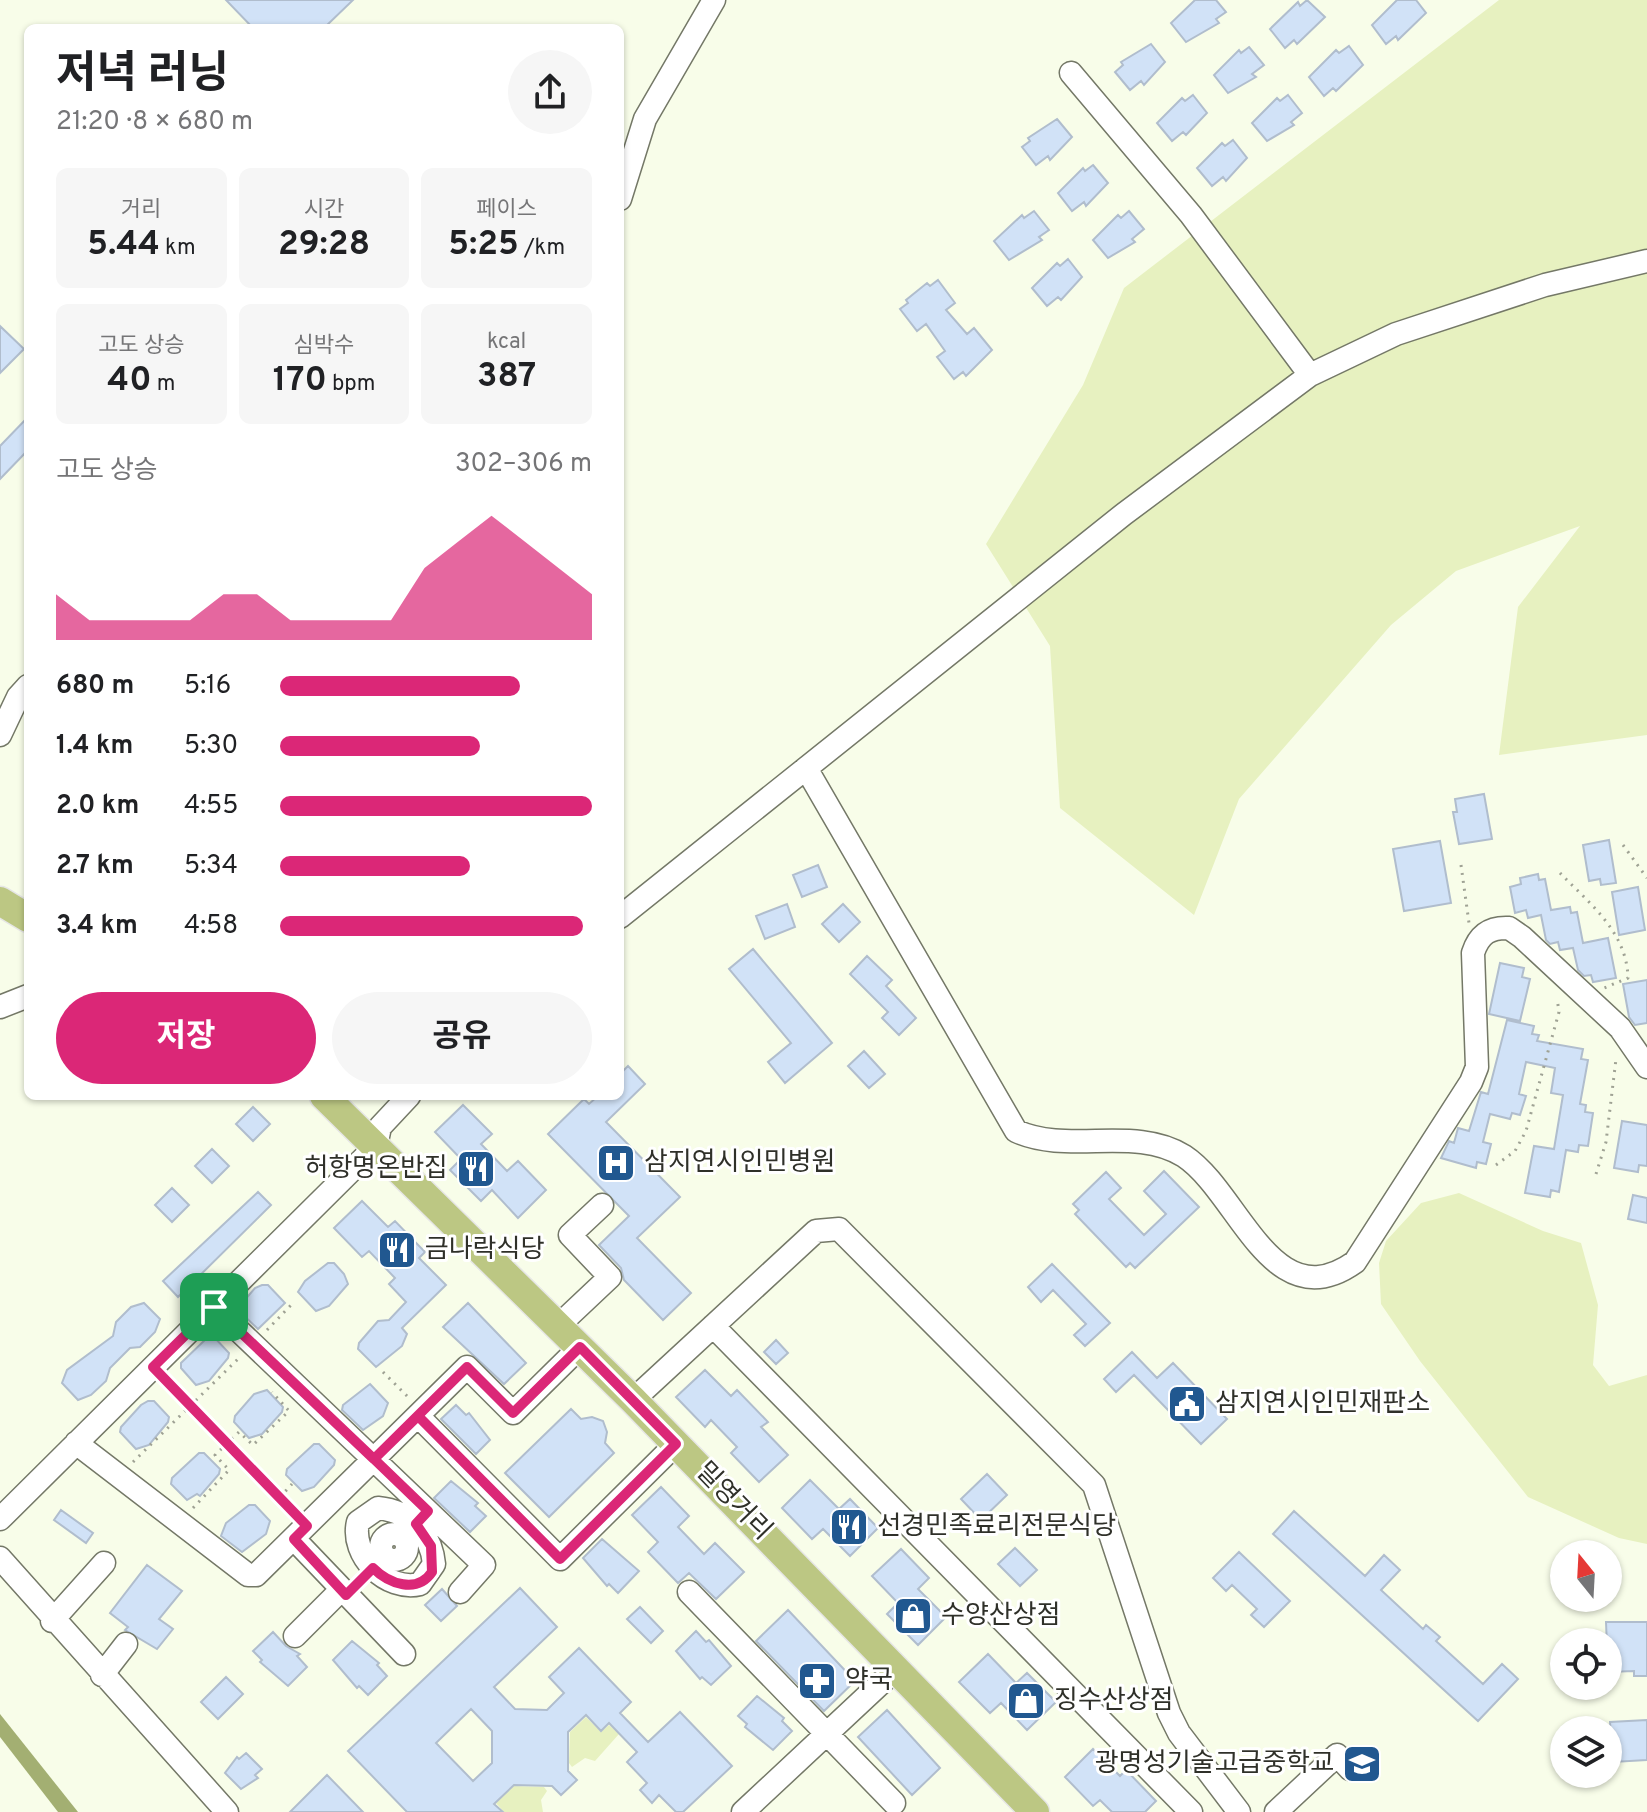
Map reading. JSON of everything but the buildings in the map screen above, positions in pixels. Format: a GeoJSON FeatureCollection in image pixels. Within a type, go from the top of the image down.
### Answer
{"type":"FeatureCollection","features":[{"type":"Feature","properties":{"kind":"main road"},"geometry":{"type":"LineString","coordinates":[[0,901],[24,916]]}},
{"type":"Feature","properties":{"kind":"main road","name":"밀영거리"},"geometry":{"type":"LineString","coordinates":[[328,1100],[633,1400],[1035,1812]]}},
{"type":"Feature","properties":{"kind":"street"},"geometry":{"type":"LineString","coordinates":[[624,186],[645,119],[714,0]]}},
{"type":"Feature","properties":{"kind":"street"},"geometry":{"type":"LineString","coordinates":[[1071,73],[1191,215],[1310,375]]}},
{"type":"Feature","properties":{"kind":"street"},"geometry":{"type":"LineString","coordinates":[[624,914],[1124,514],[1310,375],[1396,334],[1545,285],[1647,261]]}},
{"type":"Feature","properties":{"kind":"street"},"geometry":{"type":"LineString","coordinates":[[0,735],[24,690]]}},
{"type":"Feature","properties":{"kind":"street"},"geometry":{"type":"LineString","coordinates":[[806,768],[1016,1131],[1042,1140],[1146,1143],[1171,1149],[1205,1174],[1271,1258],[1287,1272],[1305,1277],[1323,1277],[1355,1262],[1471,1082],[1479,1046],[1473,953],[1477,940],[1497,927],[1509,928],[1588,996],[1620,1028],[1647,1067]]}},
{"type":"Feature","properties":{"kind":"street"},"geometry":{"type":"LineString","coordinates":[[0,1007],[24,998]]}},
{"type":"Feature","properties":{"kind":"street"},"geometry":{"type":"LineString","coordinates":[[0,1519],[376,1146],[380,1127],[405,1100]]}},
{"type":"Feature","properties":{"kind":"street"},"geometry":{"type":"LineString","coordinates":[[558,1326],[610,1277],[570,1235],[602,1205]]}},
{"type":"Feature","properties":{"kind":"street"},"geometry":{"type":"LineString","coordinates":[[633,1400],[816,1231],[839,1229],[1094,1485],[1169,1713],[1179,1733],[1239,1812]]}},
{"type":"Feature","properties":{"kind":"street"},"geometry":{"type":"LineString","coordinates":[[214,1307],[374,1459],[416,1524],[426,1536],[434,1564],[427,1579],[420,1584],[404,1585],[384,1578],[378,1562],[357,1538],[358,1522],[363,1515],[378,1508],[416,1524],[484,1565],[460,1592]]}},
{"type":"Feature","properties":{"kind":"street"},"geometry":{"type":"LineString","coordinates":[[713,1326],[1191,1812]]}},
{"type":"Feature","properties":{"kind":"street"},"geometry":{"type":"LineString","coordinates":[[76,1443],[248,1575],[263,1570],[467,1367],[513,1413],[580,1347]]}},
{"type":"Feature","properties":{"kind":"street"},"geometry":{"type":"LineString","coordinates":[[420,1414],[560,1559],[676,1444]]}},
{"type":"Feature","properties":{"kind":"street"},"geometry":{"type":"LineString","coordinates":[[295,1636],[378,1562],[395,1560],[405,1554],[416,1524]]}},
{"type":"Feature","properties":{"kind":"street"},"geometry":{"type":"LineString","coordinates":[[301,1532],[344,1592],[404,1654]]}},
{"type":"Feature","properties":{"kind":"street"},"geometry":{"type":"LineString","coordinates":[[0,1558],[52,1621],[227,1812]]}},
{"type":"Feature","properties":{"kind":"street"},"geometry":{"type":"LineString","coordinates":[[52,1621],[104,1563]]}},
{"type":"Feature","properties":{"kind":"street"},"geometry":{"type":"LineString","coordinates":[[689,1592],[894,1803]]}},
{"type":"Feature","properties":{"kind":"street"},"geometry":{"type":"LineString","coordinates":[[102,1675],[126,1644]]}},
{"type":"Feature","properties":{"kind":"street"},"geometry":{"type":"LineString","coordinates":[[743,1812],[896,1669]]}},
{"type":"Feature","properties":{"kind":"street"},"geometry":{"type":"LineString","coordinates":[[1276,1812],[1337,1755],[1350,1769]]}},
{"type":"Feature","properties":{"kind":"path"},"geometry":{"type":"LineString","coordinates":[[1623,845],[1647,878]]}},
{"type":"Feature","properties":{"kind":"path"},"geometry":{"type":"LineString","coordinates":[[1461,865],[1470,934],[1477,940]]}},
{"type":"Feature","properties":{"kind":"path"},"geometry":{"type":"LineString","coordinates":[[1560,873],[1612,927],[1628,969],[1628,978],[1588,996]]}},
{"type":"Feature","properties":{"kind":"path"},"geometry":{"type":"LineString","coordinates":[[1496,1165],[1515,1151],[1543,1081],[1559,1012],[1550,963]]}},
{"type":"Feature","properties":{"kind":"path"},"geometry":{"type":"LineString","coordinates":[[1596,1174],[1614,1096],[1616,1036],[1620,1028]]}},
{"type":"Feature","properties":{"kind":"path"},"geometry":{"type":"LineString","coordinates":[[119,1476],[292,1304]]}},
{"type":"Feature","properties":{"kind":"path"},"geometry":{"type":"LineString","coordinates":[[153,1367],[280,1497],[301,1532]]}},
{"type":"Feature","properties":{"kind":"path"},"geometry":{"type":"LineString","coordinates":[[383,1372],[420,1414]]}},
{"type":"Feature","properties":{"kind":"path"},"geometry":{"type":"LineString","coordinates":[[180,1523],[229,1470],[215,1455],[239,1432],[253,1445],[289,1411],[271,1390]]}},
{"type":"Feature","properties":{"kind":"path"},"geometry":{"type":"LineString","coordinates":[[280,1497],[292,1484]]}},
{"type":"Feature","properties":{"kind":"shaded area"},"geometry":{"type":"Polygon","coordinates":[[[1499,0],[1647,0],[1647,735],[1499,755],[1518,607],[1580,526],[1456,571],[1391,625],[1239,799],[1194,915],[1060,808],[1050,646],[986,544],[1083,385],[1124,288],[1499,0]]]}},
{"type":"Feature","properties":{"kind":"shaded area"},"geometry":{"type":"Polygon","coordinates":[[[1459,1193],[1543,1231],[1581,1243],[1598,1305],[1593,1365],[1609,1386],[1647,1375],[1647,1544],[1619,1538],[1528,1497],[1420,1361],[1381,1304],[1379,1263],[1386,1241],[1421,1203],[1459,1193]]]}},
{"type":"Feature","properties":{"kind":"shaded area"},"geometry":{"type":"Polygon","coordinates":[[[0,1714],[78,1812],[58,1812],[0,1737],[0,1714]]]}},
{"type":"Feature","properties":{"kind":"shaded area"},"geometry":{"type":"Polygon","coordinates":[[[586,1717],[601,1732],[609,1725],[619,1734],[595,1761],[585,1758],[572,1767],[569,1763],[570,1732],[586,1717]]]}},
{"type":"Feature","properties":{"kind":"shaded area"},"geometry":{"type":"Polygon","coordinates":[[[514,1786],[544,1787],[547,1791],[541,1800],[543,1812],[504,1812],[496,1803],[514,1786]]]}},
{"type":"Feature","properties":{"kind":"place","name":"삼지연시인민병원"},"geometry":{"type":"Point","coordinates":[616,1163]}},
{"type":"Feature","properties":{"kind":"place","name":"허항명온반집"},"geometry":{"type":"Point","coordinates":[476,1169]}},
{"type":"Feature","properties":{"kind":"place","name":"금나락식당"},"geometry":{"type":"Point","coordinates":[397,1250]}},
{"type":"Feature","properties":{"kind":"place","name":"삼지연시인민재판소"},"geometry":{"type":"Point","coordinates":[1187,1404]}},
{"type":"Feature","properties":{"kind":"place","name":"선경민족료리전문식당"},"geometry":{"type":"Point","coordinates":[849,1527]}},
{"type":"Feature","properties":{"kind":"place","name":"수양산상점"},"geometry":{"type":"Point","coordinates":[913,1616]}},
{"type":"Feature","properties":{"kind":"place","name":"약국"},"geometry":{"type":"Point","coordinates":[817,1681]}},
{"type":"Feature","properties":{"kind":"place","name":"징수산상점"},"geometry":{"type":"Point","coordinates":[1026,1701]}},
{"type":"Feature","properties":{"kind":"place","name":"광명성기술고급중학교"},"geometry":{"type":"Point","coordinates":[1362,1764]}},
{"type":"Feature","properties":{"kind":"route"},"geometry":{"type":"LineString","coordinates":[[214,1307],[153,1367],[307,1526],[294,1539],[346,1595],[373,1568],[384,1578],[413,1586],[427,1579],[432,1572],[431,1546],[416,1524],[428,1511],[374,1459],[467,1367],[513,1413],[580,1347],[676,1444],[560,1559],[418,1416],[374,1459],[214,1307]]}}]}
